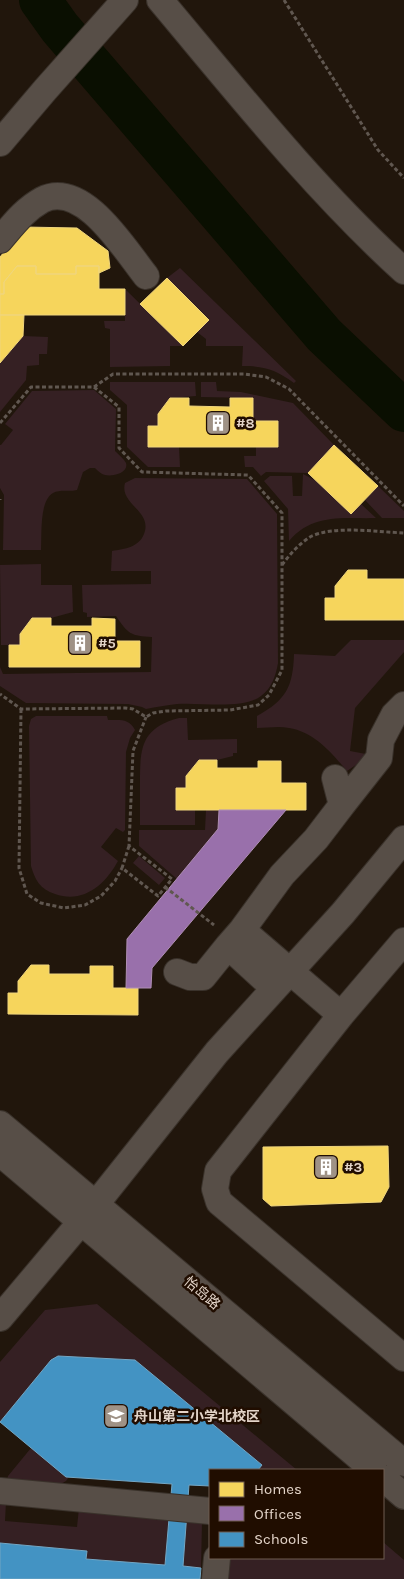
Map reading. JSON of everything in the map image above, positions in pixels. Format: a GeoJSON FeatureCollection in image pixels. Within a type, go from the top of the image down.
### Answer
{"type":"FeatureCollection","features":[{"type":"Feature","properties":{"kind":"street"},"geometry":{"type":"LineString","coordinates":[[0,144],[125,0]]}},
{"type":"Feature","properties":{"kind":"street"},"geometry":{"type":"LineString","coordinates":[[160,0],[260,120],[357,227],[404,271]]}},
{"type":"Feature","properties":{"kind":"street"},"geometry":{"type":"LineString","coordinates":[[0,240],[24,213],[43,199],[63,196],[85,206],[101,218],[146,276]]}},
{"type":"Feature","properties":{"kind":"street"},"geometry":{"type":"LineString","coordinates":[[177,972],[190,978],[203,977],[282,875],[316,839],[379,758],[382,740],[394,715],[404,705]]}},
{"type":"Feature","properties":{"kind":"street"},"geometry":{"type":"LineString","coordinates":[[335,778],[342,805]]}},
{"type":"Feature","properties":{"kind":"street"},"geometry":{"type":"LineString","coordinates":[[0,1318],[217,1052],[343,913],[404,839]]}},
{"type":"Feature","properties":{"kind":"street"},"geometry":{"type":"LineString","coordinates":[[234,938],[282,979],[341,1015]]}},
{"type":"Feature","properties":{"kind":"street"},"geometry":{"type":"LineString","coordinates":[[404,941],[341,1015],[218,1171],[215,1189],[220,1202],[404,1358]]}},
{"type":"Feature","properties":{"kind":"street","name":"怡岛路"},"geometry":{"type":"LineString","coordinates":[[0,1124],[88,1212],[404,1463]]}},
{"type":"Feature","properties":{"kind":"street"},"geometry":{"type":"LineString","coordinates":[[0,1153],[88,1212],[373,1469]]}},
{"type":"Feature","properties":{"kind":"street"},"geometry":{"type":"LineString","coordinates":[[384,1479],[404,1496]]}},
{"type":"Feature","properties":{"kind":"street"},"geometry":{"type":"LineString","coordinates":[[0,1491],[209,1511]]}},
{"type":"Feature","properties":{"kind":"street"},"geometry":{"type":"LineString","coordinates":[[215,1579],[217,1559]]}},
{"type":"Feature","properties":{"kind":"path"},"geometry":{"type":"LineString","coordinates":[[284,0],[378,150],[404,178]]}},
{"type":"Feature","properties":{"kind":"path"},"geometry":{"type":"LineString","coordinates":[[0,423],[31,387],[94,387],[113,374],[244,374],[266,377],[289,389],[404,506]]}},
{"type":"Feature","properties":{"kind":"path"},"geometry":{"type":"LineString","coordinates":[[21,709],[19,868],[27,894],[41,903],[64,908],[85,905],[101,896],[115,881],[122,868],[129,846],[133,751],[146,717],[153,713],[166,711],[230,710],[258,705],[269,696],[282,670],[282,513],[248,475],[142,472],[118,448],[118,407],[94,387]]}},
{"type":"Feature","properties":{"kind":"path"},"geometry":{"type":"LineString","coordinates":[[282,565],[299,545],[311,537],[327,531],[404,534]]}},
{"type":"Feature","properties":{"kind":"path"},"geometry":{"type":"LineString","coordinates":[[0,694],[21,709],[125,708],[133,709],[146,717]]}},
{"type":"Feature","properties":{"kind":"path"},"geometry":{"type":"LineString","coordinates":[[122,868],[158,896],[172,879],[129,846]]}},
{"type":"Feature","properties":{"kind":"path"},"geometry":{"type":"LineString","coordinates":[[165,888],[234,938]]}},
{"type":"Feature","properties":{"kind":"shaded area"},"geometry":{"type":"Polygon","coordinates":[[[180,268],[296,381],[294,383],[270,370],[242,366],[243,346],[206,346],[206,339],[197,332],[209,319],[167,278],[180,268]]]}},
{"type":"Feature","properties":{"kind":"shaded area"},"geometry":{"type":"Polygon","coordinates":[[[125,289],[183,346],[170,346],[170,366],[110,367],[110,329],[105,328],[104,321],[125,321],[125,289]]]}},
{"type":"Feature","properties":{"kind":"shaded area"},"geometry":{"type":"Polygon","coordinates":[[[23,336],[48,337],[47,354],[39,354],[39,365],[27,366],[26,380],[0,412],[0,363],[23,336]]]}},
{"type":"Feature","properties":{"kind":"shaded area"},"geometry":{"type":"Polygon","coordinates":[[[110,382],[195,382],[196,396],[170,398],[158,414],[158,426],[148,426],[148,447],[179,447],[180,467],[148,467],[127,447],[127,405],[110,390],[110,382]]]}},
{"type":"Feature","properties":{"kind":"shaded area"},"geometry":{"type":"Polygon","coordinates":[[[201,382],[216,382],[217,391],[241,392],[293,403],[334,445],[308,473],[266,472],[261,476],[253,467],[245,467],[244,456],[256,456],[256,447],[278,447],[278,421],[253,421],[253,398],[201,397],[201,382]]]}},
{"type":"Feature","properties":{"kind":"shaded area"},"geometry":{"type":"Polygon","coordinates":[[[94,390],[116,409],[115,451],[126,463],[125,469],[119,474],[108,475],[102,474],[95,468],[90,468],[83,472],[77,490],[53,493],[45,503],[43,511],[41,550],[3,550],[4,495],[0,488],[0,445],[13,430],[5,424],[32,391],[94,390]]]}},
{"type":"Feature","properties":{"kind":"shaded area"},"geometry":{"type":"Polygon","coordinates":[[[303,474],[361,504],[376,518],[329,519],[308,526],[289,541],[288,509],[264,481],[270,476],[292,476],[293,496],[302,496],[303,474]]]}},
{"type":"Feature","properties":{"kind":"shaded area"},"geometry":{"type":"Polygon","coordinates":[[[135,478],[247,479],[277,514],[278,663],[273,681],[261,696],[243,703],[177,704],[146,709],[128,704],[26,703],[0,686],[0,667],[3,674],[151,672],[152,637],[131,633],[116,616],[87,617],[87,613],[83,612],[82,585],[151,584],[151,571],[111,571],[112,551],[135,545],[144,534],[146,526],[144,519],[127,497],[124,490],[125,483],[135,478]]]}},
{"type":"Feature","properties":{"kind":"shaded area"},"geometry":{"type":"Polygon","coordinates":[[[378,486],[404,511],[404,518],[382,518],[365,500],[378,486]]]}},
{"type":"Feature","properties":{"kind":"shaded area"},"geometry":{"type":"Polygon","coordinates":[[[41,564],[41,585],[72,585],[73,612],[51,618],[32,618],[20,634],[20,645],[1,645],[0,565],[41,564]]]}},
{"type":"Feature","properties":{"kind":"shaded area"},"geometry":{"type":"Polygon","coordinates":[[[351,640],[404,640],[404,652],[355,708],[350,751],[366,754],[363,760],[347,771],[314,738],[289,728],[257,728],[257,716],[275,704],[286,691],[292,675],[294,654],[335,656],[351,640]]]}},
{"type":"Feature","properties":{"kind":"shaded area"},"geometry":{"type":"Polygon","coordinates":[[[36,716],[107,716],[108,720],[120,720],[130,723],[135,730],[130,738],[126,752],[125,830],[123,832],[116,828],[101,847],[118,861],[100,885],[84,894],[65,896],[50,892],[39,883],[34,876],[31,866],[29,726],[31,719],[36,716]]]}},
{"type":"Feature","properties":{"kind":"shaded area"},"geometry":{"type":"Polygon","coordinates":[[[179,718],[187,718],[188,740],[237,739],[237,753],[233,753],[233,756],[217,760],[199,760],[186,776],[186,788],[176,788],[176,809],[195,810],[195,825],[140,825],[140,771],[145,741],[157,727],[179,718]]]}},
{"type":"Feature","properties":{"kind":"shaded area"},"geometry":{"type":"Polygon","coordinates":[[[206,810],[219,810],[218,829],[177,879],[139,846],[139,830],[205,830],[206,810]]]}},
{"type":"Feature","properties":{"kind":"shaded area"},"geometry":{"type":"Polygon","coordinates":[[[139,856],[165,878],[159,885],[133,863],[139,856]]]}},
{"type":"Feature","properties":{"kind":"shaded area"},"geometry":{"type":"Polygon","coordinates":[[[97,1304],[296,1469],[259,1469],[262,1465],[135,1360],[58,1356],[51,1360],[0,1422],[0,1362],[45,1310],[97,1304]]]}},
{"type":"Feature","properties":{"kind":"shaded area"},"geometry":{"type":"Polygon","coordinates":[[[31,1448],[69,1477],[66,1481],[59,1485],[7,1480],[8,1476],[31,1448]]]}},
{"type":"Feature","properties":{"kind":"shaded area"},"geometry":{"type":"Polygon","coordinates":[[[0,1502],[6,1502],[5,1521],[77,1527],[79,1508],[169,1515],[165,1565],[86,1559],[87,1551],[0,1543],[0,1502]]]}},
{"type":"Feature","properties":{"kind":"shaded area"},"geometry":{"type":"Polygon","coordinates":[[[186,1517],[202,1522],[201,1568],[183,1566],[186,1517]]]}},
{"type":"Feature","properties":{"kind":"shaded area"},"geometry":{"type":"Polygon","coordinates":[[[384,1543],[404,1560],[404,1579],[225,1579],[227,1559],[384,1559],[384,1543]]]}},
{"type":"Feature","properties":{"kind":"building: Homes"},"geometry":{"type":"Polygon","coordinates":[[[24,227],[77,228],[108,251],[110,268],[99,273],[99,266],[76,266],[76,274],[36,274],[36,266],[17,266],[4,282],[4,294],[0,294],[0,257],[24,227]]]}},
{"type":"Feature","properties":{"kind":"building: Homes"},"geometry":{"type":"Polygon","coordinates":[[[17,266],[36,266],[36,274],[76,274],[76,266],[99,266],[99,289],[125,289],[125,315],[0,315],[0,294],[4,294],[4,282],[17,266]]]}},
{"type":"Feature","properties":{"kind":"building: Homes"},"geometry":{"type":"Polygon","coordinates":[[[167,278],[209,320],[183,346],[140,304],[167,278]]]}},
{"type":"Feature","properties":{"kind":"building: Homes"},"geometry":{"type":"Polygon","coordinates":[[[0,315],[24,315],[23,336],[0,363],[0,315]]]}},
{"type":"Feature","properties":{"kind":"building: Homes","name":"#8"},"geometry":{"type":"Polygon","coordinates":[[[170,398],[189,398],[189,406],[230,407],[230,398],[253,398],[253,421],[278,421],[278,447],[148,447],[148,426],[158,426],[158,414],[170,398]]]}},
{"type":"Feature","properties":{"kind":"building: Homes"},"geometry":{"type":"Polygon","coordinates":[[[334,445],[378,486],[351,514],[308,473],[334,445]]]}},
{"type":"Feature","properties":{"kind":"building: Homes"},"geometry":{"type":"Polygon","coordinates":[[[348,570],[367,570],[367,579],[404,579],[404,620],[325,620],[325,598],[335,598],[335,586],[348,570]]]}},
{"type":"Feature","properties":{"kind":"building: Homes","name":"#5"},"geometry":{"type":"Polygon","coordinates":[[[32,618],[51,618],[51,626],[92,626],[92,618],[115,619],[115,641],[140,641],[140,667],[9,667],[9,645],[20,645],[20,634],[32,618]]]}},
{"type":"Feature","properties":{"kind":"building: Homes"},"geometry":{"type":"Polygon","coordinates":[[[199,760],[217,760],[217,768],[258,768],[258,761],[281,761],[281,783],[306,783],[306,810],[176,810],[176,788],[186,788],[186,776],[199,760]]]}},
{"type":"Feature","properties":{"kind":"building: Homes"},"geometry":{"type":"Polygon","coordinates":[[[31,965],[49,965],[49,974],[90,974],[90,966],[113,966],[113,988],[138,988],[138,1015],[8,1014],[8,993],[18,993],[18,981],[31,965]]]}},
{"type":"Feature","properties":{"kind":"building: Homes","name":"#3"},"geometry":{"type":"Polygon","coordinates":[[[388,1146],[389,1187],[381,1202],[271,1206],[263,1199],[263,1147],[388,1146]]]}},
{"type":"Feature","properties":{"kind":"building: Offices"},"geometry":{"type":"Polygon","coordinates":[[[219,810],[286,810],[152,968],[151,988],[126,988],[127,939],[218,829],[219,810]]]}},
{"type":"Feature","properties":{"kind":"building: Schools"},"geometry":{"type":"Polygon","coordinates":[[[58,1356],[135,1360],[262,1465],[259,1469],[209,1469],[209,1486],[189,1485],[183,1566],[201,1568],[200,1579],[0,1579],[0,1543],[87,1551],[86,1559],[165,1565],[172,1484],[66,1477],[0,1422],[51,1360],[58,1356]]]}},
{"type":"Feature","properties":{"kind":"waterway"},"geometry":{"type":"LineString","coordinates":[[40,0],[60,28],[324,335],[404,411]]}},
{"type":"Feature","properties":{"kind":"place","name":"#8"},"geometry":{"type":"Point","coordinates":[218,423]}},
{"type":"Feature","properties":{"kind":"place","name":"#5"},"geometry":{"type":"Point","coordinates":[80,643]}},
{"type":"Feature","properties":{"kind":"place","name":"#3"},"geometry":{"type":"Point","coordinates":[326,1167]}},
{"type":"Feature","properties":{"kind":"place","name":"舟山第二小学北校区"},"geometry":{"type":"Point","coordinates":[116,1416]}}]}
